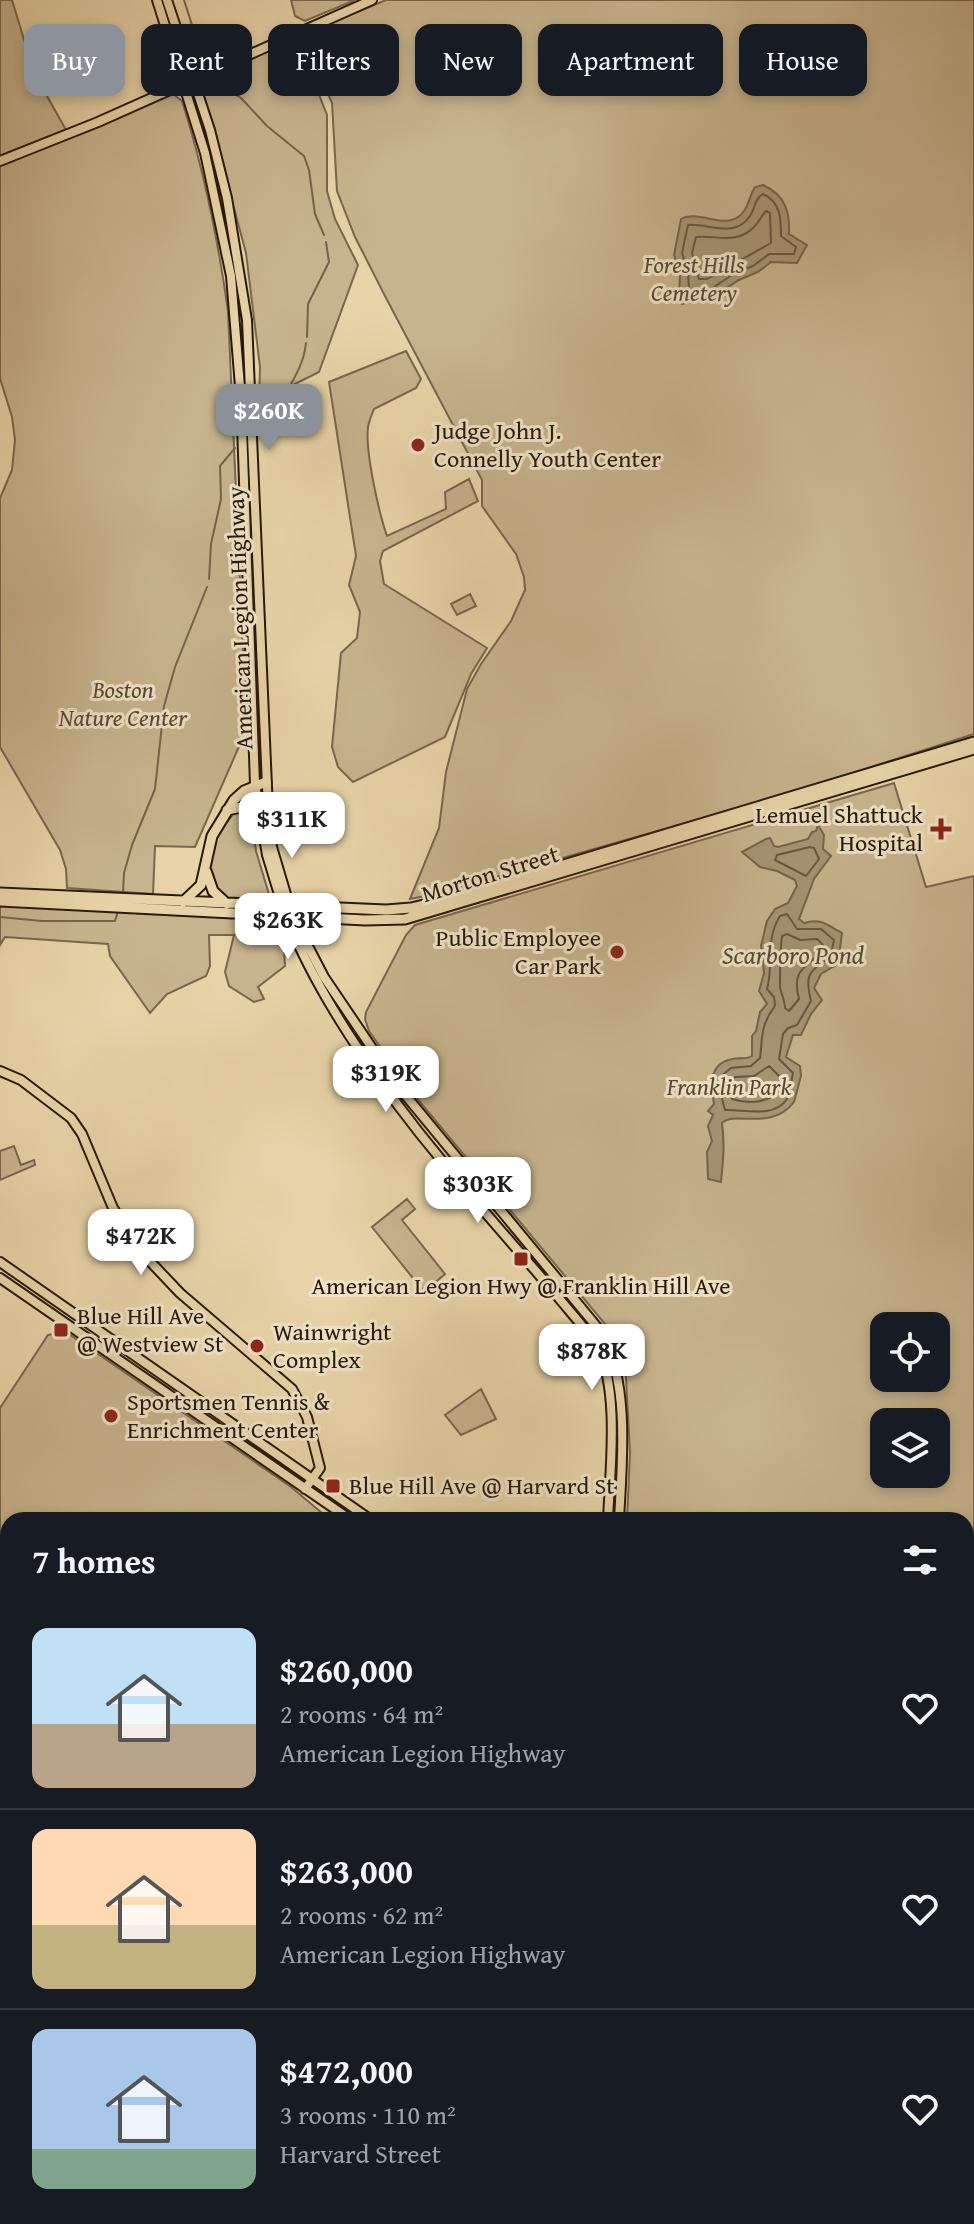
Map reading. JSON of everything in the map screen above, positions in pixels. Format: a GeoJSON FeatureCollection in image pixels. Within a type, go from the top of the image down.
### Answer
{"type":"FeatureCollection","features":[{"type":"Feature","properties":{"kind":"highway","name":"Morton Street"},"geometry":{"type":"LineString","coordinates":[[0,893],[379,910],[411,908],[974,742]]}},
{"type":"Feature","properties":{"kind":"highway","name":"Morton Street"},"geometry":{"type":"LineString","coordinates":[[0,901],[365,920],[405,919],[974,749]]}},
{"type":"Feature","properties":{"kind":"highway"},"geometry":{"type":"LineString","coordinates":[[183,902],[199,888],[206,868],[210,839],[227,810],[241,793],[266,782]]}},
{"type":"Feature","properties":{"kind":"highway"},"geometry":{"type":"LineString","coordinates":[[227,810],[242,807],[258,813]]}},
{"type":"Feature","properties":{"kind":"highway"},"geometry":{"type":"LineString","coordinates":[[206,868],[211,889],[227,904]]}},
{"type":"Feature","properties":{"kind":"main road","name":"American Legion Highway"},"geometry":{"type":"LineString","coordinates":[[157,0],[165,24]]}},
{"type":"Feature","properties":{"kind":"main road","name":"American Legion Highway"},"geometry":{"type":"LineString","coordinates":[[167,0],[175,24]]}},
{"type":"Feature","properties":{"kind":"main road"},"geometry":{"type":"LineString","coordinates":[[252,53],[372,0]]}},
{"type":"Feature","properties":{"kind":"main road"},"geometry":{"type":"LineString","coordinates":[[0,161],[155,96]]}},
{"type":"Feature","properties":{"kind":"main road","name":"American Legion Highway"},"geometry":{"type":"LineString","coordinates":[[188,96],[219,209],[236,313],[255,786],[258,813],[284,901],[300,949],[328,1000],[406,1114],[442,1162],[505,1232],[608,1359],[618,1380],[620,1512]]}},
{"type":"Feature","properties":{"kind":"main road","name":"American Legion Highway"},"geometry":{"type":"LineString","coordinates":[[199,96],[227,198],[247,320],[266,782],[272,847],[284,901]]}},
{"type":"Feature","properties":{"kind":"main road"},"geometry":{"type":"LineString","coordinates":[[0,1071],[21,1080],[71,1118],[82,1134],[113,1208],[144,1255],[180,1293],[292,1389],[307,1417],[315,1456],[312,1479],[305,1489]]}},
{"type":"Feature","properties":{"kind":"main road"},"geometry":{"type":"LineString","coordinates":[[0,1262],[359,1512]]}},
{"type":"Feature","properties":{"kind":"main road"},"geometry":{"type":"LineString","coordinates":[[0,1278],[335,1512]]}},
{"type":"Feature","properties":{"kind":"main road"},"geometry":{"type":"LineString","coordinates":[[30,1298],[37,1288]]}},
{"type":"Feature","properties":{"kind":"main road"},"geometry":{"type":"LineString","coordinates":[[56,1317],[63,1306]]}},
{"type":"Feature","properties":{"kind":"main road","name":"American Legion Highway"},"geometry":{"type":"LineString","coordinates":[[608,1359],[611,1439],[608,1512]]}},
{"type":"Feature","properties":{"kind":"main road"},"geometry":{"type":"LineString","coordinates":[[610,1487],[621,1491]]}},
{"type":"Feature","properties":{"kind":"main road"},"geometry":{"type":"LineString","coordinates":[[348,1512],[351,1507]]}},
{"type":"Feature","properties":{"kind":"green space"},"geometry":{"type":"Polygon","coordinates":[[[0,0],[12,0],[24,39],[24,96],[47,96],[66,130],[0,156],[0,0]]]}},
{"type":"Feature","properties":{"kind":"green space"},"geometry":{"type":"Polygon","coordinates":[[[291,0],[355,0],[305,21],[295,16],[291,0]]]}},
{"type":"Feature","properties":{"kind":"green space","name":"Forest Hills Cemetery"},"geometry":{"type":"Polygon","coordinates":[[[386,0],[974,0],[974,734],[790,793],[410,899],[439,828],[446,772],[467,689],[511,621],[525,590],[524,577],[516,554],[482,506],[482,480],[355,237],[337,191],[332,103],[329,96],[399,96],[399,24],[328,24],[386,0]]]}},
{"type":"Feature","properties":{"kind":"green space"},"geometry":{"type":"Polygon","coordinates":[[[268,51],[268,96],[319,96],[327,115],[327,191],[335,219],[358,265],[319,372],[259,402],[260,367],[246,253],[204,96],[252,96],[252,58],[268,51]]]}},
{"type":"Feature","properties":{"kind":"green space","name":"Boston Nature Center"},"geometry":{"type":"Polygon","coordinates":[[[168,96],[176,96],[182,101],[215,232],[228,311],[247,741],[241,742],[195,847],[155,846],[153,894],[67,888],[66,869],[60,850],[0,747],[0,498],[12,470],[15,440],[12,417],[0,378],[0,166],[168,96]]]}},
{"type":"Feature","properties":{"kind":"green space"},"geometry":{"type":"Polygon","coordinates":[[[406,351],[421,379],[416,388],[374,409],[368,427],[371,466],[387,536],[446,509],[445,492],[469,479],[478,501],[383,551],[380,561],[384,584],[487,648],[471,674],[445,737],[353,782],[338,767],[332,747],[341,653],[357,638],[360,612],[349,585],[356,556],[329,382],[406,351]]]}},
{"type":"Feature","properties":{"kind":"green space"},"geometry":{"type":"Polygon","coordinates":[[[470,594],[476,606],[457,615],[451,604],[470,594]]]}},
{"type":"Feature","properties":{"kind":"green space","name":"Franklin Park"},"geometry":{"type":"Polygon","coordinates":[[[894,783],[926,887],[974,876],[974,1512],[627,1512],[630,1453],[625,1359],[610,1330],[415,1096],[369,1031],[366,1012],[406,935],[415,925],[894,783]]]}},
{"type":"Feature","properties":{"kind":"green space"},"geometry":{"type":"Polygon","coordinates":[[[240,812],[252,821],[256,851],[271,901],[232,902],[218,895],[209,868],[217,834],[234,813],[240,812]]]}},
{"type":"Feature","properties":{"kind":"green space"},"geometry":{"type":"Polygon","coordinates":[[[0,905],[267,918],[284,950],[285,966],[258,987],[264,999],[254,1002],[229,986],[225,972],[234,935],[209,935],[210,966],[206,976],[167,994],[150,1013],[110,956],[108,944],[5,937],[0,945],[0,905]]]}},
{"type":"Feature","properties":{"kind":"green space"},"geometry":{"type":"Polygon","coordinates":[[[14,1146],[21,1165],[34,1160],[35,1165],[0,1180],[0,1151],[14,1146]]]}},
{"type":"Feature","properties":{"kind":"green space"},"geometry":{"type":"Polygon","coordinates":[[[407,1199],[415,1209],[402,1220],[445,1274],[424,1292],[372,1227],[407,1199]]]}},
{"type":"Feature","properties":{"kind":"green space"},"geometry":{"type":"Polygon","coordinates":[[[66,1332],[291,1487],[321,1512],[0,1512],[0,1408],[48,1335],[66,1332]]]}},
{"type":"Feature","properties":{"kind":"green space"},"geometry":{"type":"Polygon","coordinates":[[[481,1389],[496,1419],[461,1435],[445,1415],[481,1389]]]}},
{"type":"Feature","properties":{"kind":"water"},"geometry":{"type":"Polygon","coordinates":[[[763,185],[785,205],[789,234],[807,245],[797,263],[771,262],[714,296],[682,304],[679,302],[680,273],[674,255],[681,219],[696,216],[730,220],[746,208],[755,187],[763,185]]]}},
{"type":"Feature","properties":{"kind":"water","name":"Scarboro Pond"},"geometry":{"type":"Polygon","coordinates":[[[818,825],[824,835],[823,849],[831,856],[814,879],[799,919],[804,923],[824,923],[842,933],[838,964],[821,974],[814,988],[822,1000],[801,1035],[793,1035],[786,1057],[800,1066],[801,1076],[794,1102],[775,1116],[736,1118],[722,1123],[721,1182],[708,1179],[707,1152],[712,1141],[708,1126],[713,1115],[708,1111],[714,1104],[713,1076],[724,1062],[752,1056],[752,1036],[760,1012],[767,1004],[759,991],[764,973],[761,946],[767,921],[775,909],[788,903],[797,886],[795,880],[760,867],[742,852],[770,838],[778,847],[808,839],[818,825]]]}},
{"type":"Feature","properties":{"kind":"waterway"},"geometry":{"type":"LineString","coordinates":[[184,0],[192,24]]}},
{"type":"Feature","properties":{"kind":"waterway"},"geometry":{"type":"LineString","coordinates":[[238,96],[267,126],[304,156],[315,214],[324,235]]}},
{"type":"Feature","properties":{"kind":"waterway"},"geometry":{"type":"LineString","coordinates":[[307,337],[308,304],[329,262],[326,242]]}},
{"type":"Feature","properties":{"kind":"waterway"},"geometry":{"type":"LineString","coordinates":[[260,431],[270,426],[296,375],[306,343]]}},
{"type":"Feature","properties":{"kind":"waterway"},"geometry":{"type":"LineString","coordinates":[[209,579],[211,544],[221,499],[220,466],[235,448]]}},
{"type":"Feature","properties":{"kind":"waterway"},"geometry":{"type":"LineString","coordinates":[[123,893],[124,873],[132,845],[155,789],[164,706],[175,667],[207,587]]}},
{"type":"Feature","properties":{"kind":"waterway"},"geometry":{"type":"LineString","coordinates":[[0,917],[42,921],[115,921],[118,911]]}},
{"type":"Feature","properties":{"kind":"place","name":"Judge John J. Connelly Youth Center"},"geometry":{"type":"Point","coordinates":[418,445]}},
{"type":"Feature","properties":{"kind":"place","name":"Lemuel Shattuck Hospital"},"geometry":{"type":"Point","coordinates":[941,829]}},
{"type":"Feature","properties":{"kind":"place","name":"Public Employee Car Park"},"geometry":{"type":"Point","coordinates":[617,952]}},
{"type":"Feature","properties":{"kind":"place","name":"American Legion Hwy @ Franklin Hill Ave"},"geometry":{"type":"Point","coordinates":[521,1259]}},
{"type":"Feature","properties":{"kind":"place","name":"Blue Hill Ave @ Westview St"},"geometry":{"type":"Point","coordinates":[61,1330]}},
{"type":"Feature","properties":{"kind":"place","name":"Wainwright Complex"},"geometry":{"type":"Point","coordinates":[257,1346]}},
{"type":"Feature","properties":{"kind":"place","name":"Sportsmen Tennis & Enrichment Center"},"geometry":{"type":"Point","coordinates":[111,1416]}},
{"type":"Feature","properties":{"kind":"place","name":"Blue Hill Ave @ Harvard St"},"geometry":{"type":"Point","coordinates":[333,1486]}}]}
